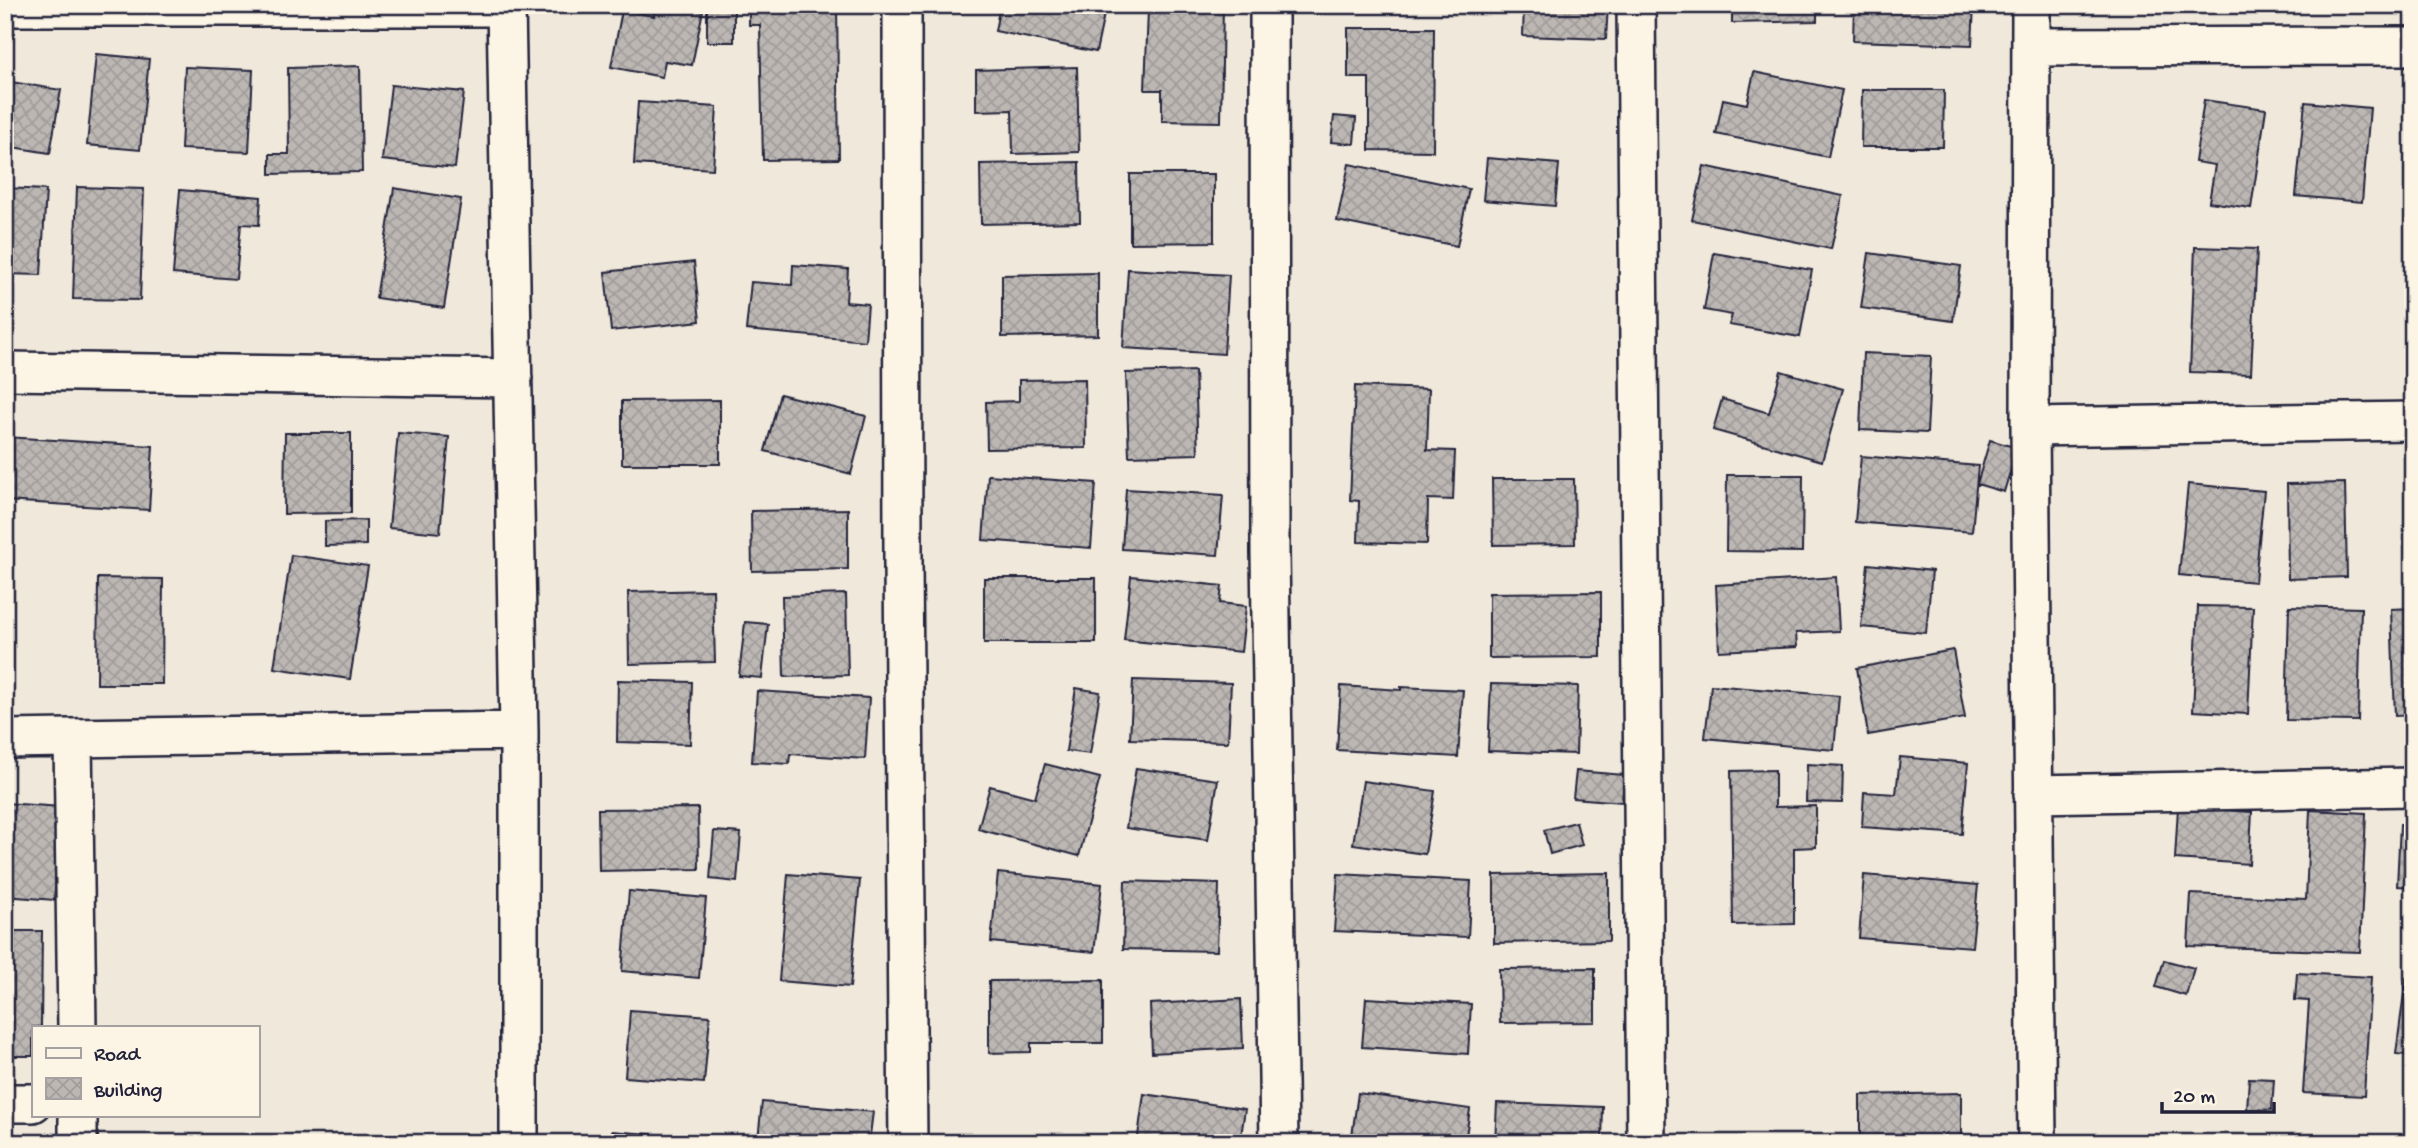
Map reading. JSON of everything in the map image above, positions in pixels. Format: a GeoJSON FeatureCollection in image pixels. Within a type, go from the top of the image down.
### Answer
{"type":"FeatureCollection","features":[{"type":"Feature","properties":{"kind":"street"},"geometry":{"type":"LineString","coordinates":[[902,5],[908,1143]]}},
{"type":"Feature","properties":{"kind":"street"},"geometry":{"type":"LineString","coordinates":[[1269,5],[1270,553],[1279,1143]]}},
{"type":"Feature","properties":{"kind":"street"},"geometry":{"type":"LineString","coordinates":[[1636,5],[1646,1143]]}},
{"type":"Feature","properties":{"kind":"street"},"geometry":{"type":"LineString","coordinates":[[2031,5],[2030,427],[2037,1143]]}},
{"type":"Feature","properties":{"kind":"street"},"geometry":{"type":"LineString","coordinates":[[5,8],[506,6],[519,731],[519,1143]]}},
{"type":"Feature","properties":{"kind":"street"},"geometry":{"type":"LineString","coordinates":[[2032,47],[2413,46]]}},
{"type":"Feature","properties":{"kind":"street"},"geometry":{"type":"LineString","coordinates":[[5,371],[513,378]]}},
{"type":"Feature","properties":{"kind":"street"},"geometry":{"type":"LineString","coordinates":[[2030,427],[2413,421]]}},
{"type":"Feature","properties":{"kind":"street"},"geometry":{"type":"LineString","coordinates":[[5,739],[519,731]]}},
{"type":"Feature","properties":{"kind":"street"},"geometry":{"type":"LineString","coordinates":[[73,739],[77,1026]]}},
{"type":"Feature","properties":{"kind":"street"},"geometry":{"type":"LineString","coordinates":[[2033,794],[2413,787]]}},
{"type":"Feature","properties":{"kind":"street"},"geometry":{"type":"LineString","coordinates":[[5,1103],[32,1103]]}},
{"type":"Feature","properties":{"kind":"street"},"geometry":{"type":"LineString","coordinates":[[78,1116],[78,1143]]}},
{"type":"Feature","properties":{"kind":"building"},"geometry":{"type":"Polygon","coordinates":[[[656,5],[704,5],[692,65],[665,61],[662,77],[611,67],[622,10],[654,16],[656,5]]]}},
{"type":"Feature","properties":{"kind":"building"},"geometry":{"type":"Polygon","coordinates":[[[749,5],[837,5],[839,159],[763,160],[760,25],[749,25],[749,5]]]}},
{"type":"Feature","properties":{"kind":"building"},"geometry":{"type":"Polygon","coordinates":[[[1000,5],[1106,5],[1096,52],[995,31],[1000,5]]]}},
{"type":"Feature","properties":{"kind":"building"},"geometry":{"type":"Polygon","coordinates":[[[1141,5],[1223,5],[1221,122],[1162,121],[1162,90],[1145,90],[1148,9],[1140,9],[1141,5]]]}},
{"type":"Feature","properties":{"kind":"building"},"geometry":{"type":"Polygon","coordinates":[[[1524,5],[1608,5],[1606,39],[1523,36],[1524,5]]]}},
{"type":"Feature","properties":{"kind":"building"},"geometry":{"type":"Polygon","coordinates":[[[1732,5],[1817,5],[1817,21],[1732,23],[1732,5]]]}},
{"type":"Feature","properties":{"kind":"building"},"geometry":{"type":"Polygon","coordinates":[[[1854,5],[1974,5],[1972,45],[1853,41],[1854,5]]]}},
{"type":"Feature","properties":{"kind":"building"},"geometry":{"type":"Polygon","coordinates":[[[707,7],[734,7],[734,42],[707,42],[707,7]]]}},
{"type":"Feature","properties":{"kind":"building"},"geometry":{"type":"Polygon","coordinates":[[[1348,28],[1434,28],[1433,151],[1369,150],[1369,78],[1348,78],[1348,28]]]}},
{"type":"Feature","properties":{"kind":"building"},"geometry":{"type":"Polygon","coordinates":[[[96,54],[149,59],[140,150],[87,145],[96,54]]]}},
{"type":"Feature","properties":{"kind":"building"},"geometry":{"type":"Polygon","coordinates":[[[360,66],[362,172],[270,174],[270,154],[289,154],[288,68],[360,66]]]}},
{"type":"Feature","properties":{"kind":"building"},"geometry":{"type":"Polygon","coordinates":[[[185,67],[253,70],[249,152],[181,149],[185,67]]]}},
{"type":"Feature","properties":{"kind":"building"},"geometry":{"type":"Polygon","coordinates":[[[1077,67],[1079,152],[1013,154],[1012,110],[976,111],[976,70],[1077,67]]]}},
{"type":"Feature","properties":{"kind":"building"},"geometry":{"type":"Polygon","coordinates":[[[1754,72],[1842,90],[1828,157],[1716,134],[1723,99],[1747,104],[1754,72]]]}},
{"type":"Feature","properties":{"kind":"building"},"geometry":{"type":"Polygon","coordinates":[[[5,81],[61,90],[50,153],[5,146],[5,81]]]}},
{"type":"Feature","properties":{"kind":"building"},"geometry":{"type":"Polygon","coordinates":[[[391,85],[464,92],[455,168],[382,160],[391,85]]]}},
{"type":"Feature","properties":{"kind":"building"},"geometry":{"type":"Polygon","coordinates":[[[1862,90],[1944,90],[1943,147],[1861,147],[1862,90]]]}},
{"type":"Feature","properties":{"kind":"building"},"geometry":{"type":"Polygon","coordinates":[[[2204,100],[2266,109],[2251,208],[2209,202],[2215,165],[2195,162],[2204,100]]]}},
{"type":"Feature","properties":{"kind":"building"},"geometry":{"type":"Polygon","coordinates":[[[638,102],[717,107],[713,169],[634,164],[638,102]]]}},
{"type":"Feature","properties":{"kind":"building"},"geometry":{"type":"Polygon","coordinates":[[[2305,102],[2370,108],[2362,202],[2296,196],[2305,102]]]}},
{"type":"Feature","properties":{"kind":"building"},"geometry":{"type":"Polygon","coordinates":[[[1334,116],[1356,118],[1354,144],[1331,142],[1334,116]]]}},
{"type":"Feature","properties":{"kind":"building"},"geometry":{"type":"Polygon","coordinates":[[[1487,158],[1559,164],[1555,206],[1483,200],[1487,158]]]}},
{"type":"Feature","properties":{"kind":"building"},"geometry":{"type":"Polygon","coordinates":[[[1079,162],[1080,222],[981,224],[980,164],[1079,162]]]}},
{"type":"Feature","properties":{"kind":"building"},"geometry":{"type":"Polygon","coordinates":[[[1349,164],[1469,189],[1457,246],[1337,221],[1349,164]]]}},
{"type":"Feature","properties":{"kind":"building"},"geometry":{"type":"Polygon","coordinates":[[[1704,166],[1843,196],[1831,249],[1692,220],[1704,166]]]}},
{"type":"Feature","properties":{"kind":"building"},"geometry":{"type":"Polygon","coordinates":[[[1130,174],[1214,174],[1214,242],[1130,243],[1130,174]]]}},
{"type":"Feature","properties":{"kind":"building"},"geometry":{"type":"Polygon","coordinates":[[[77,187],[144,189],[140,300],[73,299],[77,187]]]}},
{"type":"Feature","properties":{"kind":"building"},"geometry":{"type":"Polygon","coordinates":[[[5,188],[46,190],[41,275],[5,274],[5,188]]]}},
{"type":"Feature","properties":{"kind":"building"},"geometry":{"type":"Polygon","coordinates":[[[394,188],[461,199],[444,308],[376,298],[394,188]]]}},
{"type":"Feature","properties":{"kind":"building"},"geometry":{"type":"Polygon","coordinates":[[[180,190],[261,197],[259,225],[241,224],[236,279],[173,274],[180,190]]]}},
{"type":"Feature","properties":{"kind":"building"},"geometry":{"type":"Polygon","coordinates":[[[2195,247],[2257,249],[2251,374],[2190,372],[2195,247]]]}},
{"type":"Feature","properties":{"kind":"building"},"geometry":{"type":"Polygon","coordinates":[[[1714,253],[1812,270],[1800,337],[1729,325],[1732,315],[1704,310],[1714,253]]]}},
{"type":"Feature","properties":{"kind":"building"},"geometry":{"type":"Polygon","coordinates":[[[1869,253],[1961,266],[1953,321],[1861,308],[1869,253]]]}},
{"type":"Feature","properties":{"kind":"building"},"geometry":{"type":"Polygon","coordinates":[[[694,262],[700,321],[611,331],[605,272],[694,262]]]}},
{"type":"Feature","properties":{"kind":"building"},"geometry":{"type":"Polygon","coordinates":[[[793,265],[848,269],[846,302],[868,304],[865,341],[746,330],[751,282],[792,285],[793,265]]]}},
{"type":"Feature","properties":{"kind":"building"},"geometry":{"type":"Polygon","coordinates":[[[1128,269],[1229,275],[1224,354],[1123,348],[1128,269]]]}},
{"type":"Feature","properties":{"kind":"building"},"geometry":{"type":"Polygon","coordinates":[[[1098,273],[1098,335],[1002,337],[1002,275],[1098,273]]]}},
{"type":"Feature","properties":{"kind":"building"},"geometry":{"type":"Polygon","coordinates":[[[1863,353],[1931,356],[1927,433],[1860,430],[1863,353]]]}},
{"type":"Feature","properties":{"kind":"building"},"geometry":{"type":"Polygon","coordinates":[[[1195,371],[1198,454],[1129,456],[1126,373],[1195,371]]]}},
{"type":"Feature","properties":{"kind":"building"},"geometry":{"type":"Polygon","coordinates":[[[1781,371],[1843,389],[1822,461],[1713,430],[1722,399],[1769,413],[1781,371]]]}},
{"type":"Feature","properties":{"kind":"building"},"geometry":{"type":"Polygon","coordinates":[[[1085,379],[1086,448],[987,449],[986,402],[1019,401],[1019,380],[1085,379]]]}},
{"type":"Feature","properties":{"kind":"building"},"geometry":{"type":"Polygon","coordinates":[[[1355,386],[1429,389],[1427,450],[1455,451],[1453,500],[1428,499],[1427,544],[1358,542],[1359,501],[1350,500],[1355,386]]]}},
{"type":"Feature","properties":{"kind":"building"},"geometry":{"type":"Polygon","coordinates":[[[780,394],[866,416],[851,474],[765,451],[780,394]]]}},
{"type":"Feature","properties":{"kind":"building"},"geometry":{"type":"Polygon","coordinates":[[[720,400],[720,464],[622,464],[622,401],[720,400]]]}},
{"type":"Feature","properties":{"kind":"building"},"geometry":{"type":"Polygon","coordinates":[[[285,433],[351,433],[351,513],[284,514],[285,433]]]}},
{"type":"Feature","properties":{"kind":"building"},"geometry":{"type":"Polygon","coordinates":[[[398,433],[449,437],[440,533],[389,528],[398,433]]]}},
{"type":"Feature","properties":{"kind":"building"},"geometry":{"type":"Polygon","coordinates":[[[5,437],[153,446],[149,510],[5,501],[5,437]]]}},
{"type":"Feature","properties":{"kind":"building"},"geometry":{"type":"Polygon","coordinates":[[[1990,440],[2017,448],[2004,492],[1977,484],[1990,440]]]}},
{"type":"Feature","properties":{"kind":"building"},"geometry":{"type":"Polygon","coordinates":[[[1861,456],[1978,466],[1972,532],[1855,522],[1861,456]]]}},
{"type":"Feature","properties":{"kind":"building"},"geometry":{"type":"Polygon","coordinates":[[[988,475],[1096,483],[1091,548],[983,540],[988,475]]]}},
{"type":"Feature","properties":{"kind":"building"},"geometry":{"type":"Polygon","coordinates":[[[1727,475],[1803,475],[1802,552],[1726,551],[1727,475]]]}},
{"type":"Feature","properties":{"kind":"building"},"geometry":{"type":"Polygon","coordinates":[[[1492,479],[1574,479],[1575,544],[1493,545],[1492,479]]]}},
{"type":"Feature","properties":{"kind":"building"},"geometry":{"type":"Polygon","coordinates":[[[2345,483],[2347,577],[2288,579],[2287,484],[2345,483]]]}},
{"type":"Feature","properties":{"kind":"building"},"geometry":{"type":"Polygon","coordinates":[[[2188,484],[2264,491],[2255,582],[2179,575],[2188,484]]]}},
{"type":"Feature","properties":{"kind":"building"},"geometry":{"type":"Polygon","coordinates":[[[1126,489],[1223,495],[1218,555],[1122,549],[1126,489]]]}},
{"type":"Feature","properties":{"kind":"building"},"geometry":{"type":"Polygon","coordinates":[[[848,509],[848,569],[752,571],[751,511],[848,509]]]}},
{"type":"Feature","properties":{"kind":"building"},"geometry":{"type":"Polygon","coordinates":[[[366,520],[366,545],[325,546],[325,521],[366,520]]]}},
{"type":"Feature","properties":{"kind":"building"},"geometry":{"type":"Polygon","coordinates":[[[291,555],[368,566],[350,679],[274,668],[291,555]]]}},
{"type":"Feature","properties":{"kind":"building"},"geometry":{"type":"Polygon","coordinates":[[[1868,564],[1932,571],[1926,633],[1861,627],[1868,564]]]}},
{"type":"Feature","properties":{"kind":"building"},"geometry":{"type":"Polygon","coordinates":[[[1131,576],[1222,586],[1220,603],[1246,606],[1241,652],[1124,640],[1131,576]]]}},
{"type":"Feature","properties":{"kind":"building"},"geometry":{"type":"Polygon","coordinates":[[[1836,577],[1839,631],[1796,633],[1797,647],[1719,651],[1716,585],[1836,577]]]}},
{"type":"Feature","properties":{"kind":"building"},"geometry":{"type":"Polygon","coordinates":[[[98,578],[163,579],[162,684],[97,684],[98,578]]]}},
{"type":"Feature","properties":{"kind":"building"},"geometry":{"type":"Polygon","coordinates":[[[984,578],[1096,578],[1096,643],[984,643],[984,578]]]}},
{"type":"Feature","properties":{"kind":"building"},"geometry":{"type":"Polygon","coordinates":[[[713,590],[715,662],[629,664],[628,592],[713,590]]]}},
{"type":"Feature","properties":{"kind":"building"},"geometry":{"type":"Polygon","coordinates":[[[1601,592],[1601,657],[1489,658],[1489,593],[1601,592]]]}},
{"type":"Feature","properties":{"kind":"building"},"geometry":{"type":"Polygon","coordinates":[[[846,594],[848,675],[784,677],[782,596],[846,594]]]}},
{"type":"Feature","properties":{"kind":"building"},"geometry":{"type":"Polygon","coordinates":[[[2198,606],[2253,607],[2248,714],[2193,711],[2198,606]]]}},
{"type":"Feature","properties":{"kind":"building"},"geometry":{"type":"Polygon","coordinates":[[[2289,606],[2361,608],[2358,721],[2286,720],[2289,606]]]}},
{"type":"Feature","properties":{"kind":"building"},"geometry":{"type":"Polygon","coordinates":[[[2413,608],[2413,715],[2395,716],[2391,609],[2413,608]]]}},
{"type":"Feature","properties":{"kind":"building"},"geometry":{"type":"Polygon","coordinates":[[[745,622],[768,624],[762,678],[739,676],[745,622]]]}},
{"type":"Feature","properties":{"kind":"building"},"geometry":{"type":"Polygon","coordinates":[[[1953,650],[1965,718],[1868,735],[1857,668],[1953,650]]]}},
{"type":"Feature","properties":{"kind":"building"},"geometry":{"type":"Polygon","coordinates":[[[618,680],[692,682],[690,744],[617,742],[618,680]]]}},
{"type":"Feature","properties":{"kind":"building"},"geometry":{"type":"Polygon","coordinates":[[[1133,680],[1231,683],[1228,742],[1130,739],[1133,680]]]}},
{"type":"Feature","properties":{"kind":"building"},"geometry":{"type":"Polygon","coordinates":[[[1491,684],[1578,686],[1576,754],[1488,751],[1491,684]]]}},
{"type":"Feature","properties":{"kind":"building"},"geometry":{"type":"Polygon","coordinates":[[[1711,685],[1839,696],[1834,750],[1705,738],[1711,685]]]}},
{"type":"Feature","properties":{"kind":"building"},"geometry":{"type":"Polygon","coordinates":[[[1341,686],[1463,690],[1458,757],[1337,750],[1341,686]]]}},
{"type":"Feature","properties":{"kind":"building"},"geometry":{"type":"Polygon","coordinates":[[[1076,688],[1100,692],[1090,754],[1066,751],[1076,688]]]}},
{"type":"Feature","properties":{"kind":"building"},"geometry":{"type":"Polygon","coordinates":[[[757,691],[869,698],[865,759],[790,754],[789,764],[752,762],[757,691]]]}},
{"type":"Feature","properties":{"kind":"building"},"geometry":{"type":"Polygon","coordinates":[[[1900,757],[1968,763],[1962,834],[1862,827],[1864,792],[1896,794],[1900,757]]]}},
{"type":"Feature","properties":{"kind":"building"},"geometry":{"type":"Polygon","coordinates":[[[1045,764],[1100,778],[1079,856],[978,829],[990,786],[1035,798],[1045,764]]]}},
{"type":"Feature","properties":{"kind":"building"},"geometry":{"type":"Polygon","coordinates":[[[1807,764],[1843,766],[1842,803],[1806,802],[1807,764]]]}},
{"type":"Feature","properties":{"kind":"building"},"geometry":{"type":"Polygon","coordinates":[[[1136,768],[1218,780],[1208,840],[1126,828],[1136,768]]]}},
{"type":"Feature","properties":{"kind":"building"},"geometry":{"type":"Polygon","coordinates":[[[1775,770],[1775,807],[1816,806],[1816,847],[1794,848],[1794,924],[1733,925],[1731,771],[1775,770]]]}},
{"type":"Feature","properties":{"kind":"building"},"geometry":{"type":"Polygon","coordinates":[[[1576,771],[1624,775],[1622,802],[1573,798],[1576,771]]]}},
{"type":"Feature","properties":{"kind":"building"},"geometry":{"type":"Polygon","coordinates":[[[1363,781],[1435,791],[1425,854],[1353,844],[1363,781]]]}},
{"type":"Feature","properties":{"kind":"building"},"geometry":{"type":"Polygon","coordinates":[[[5,803],[61,807],[54,900],[5,896],[5,803]]]}},
{"type":"Feature","properties":{"kind":"building"},"geometry":{"type":"Polygon","coordinates":[[[2178,807],[2252,812],[2249,864],[2175,859],[2178,807]]]}},
{"type":"Feature","properties":{"kind":"building"},"geometry":{"type":"Polygon","coordinates":[[[698,808],[699,869],[599,871],[598,809],[698,808]]]}},
{"type":"Feature","properties":{"kind":"building"},"geometry":{"type":"Polygon","coordinates":[[[2310,810],[2366,813],[2360,952],[2188,946],[2191,894],[2306,899],[2310,810]]]}},
{"type":"Feature","properties":{"kind":"building"},"geometry":{"type":"Polygon","coordinates":[[[1576,822],[1582,845],[1550,854],[1544,830],[1576,822]]]}},
{"type":"Feature","properties":{"kind":"building"},"geometry":{"type":"Polygon","coordinates":[[[2400,824],[2413,824],[2413,887],[2397,886],[2400,824]]]}},
{"type":"Feature","properties":{"kind":"building"},"geometry":{"type":"Polygon","coordinates":[[[714,831],[741,833],[737,882],[710,879],[714,831]]]}},
{"type":"Feature","properties":{"kind":"building"},"geometry":{"type":"Polygon","coordinates":[[[998,873],[1102,884],[1094,952],[991,942],[998,873]]]}},
{"type":"Feature","properties":{"kind":"building"},"geometry":{"type":"Polygon","coordinates":[[[1609,873],[1609,941],[1494,943],[1494,875],[1609,873]]]}},
{"type":"Feature","properties":{"kind":"building"},"geometry":{"type":"Polygon","coordinates":[[[788,874],[860,880],[850,987],[779,981],[788,874]]]}},
{"type":"Feature","properties":{"kind":"building"},"geometry":{"type":"Polygon","coordinates":[[[1338,874],[1471,881],[1468,937],[1334,931],[1338,874]]]}},
{"type":"Feature","properties":{"kind":"building"},"geometry":{"type":"Polygon","coordinates":[[[1864,875],[1978,885],[1972,947],[1859,938],[1864,875]]]}},
{"type":"Feature","properties":{"kind":"building"},"geometry":{"type":"Polygon","coordinates":[[[1125,881],[1219,884],[1217,951],[1123,949],[1125,881]]]}},
{"type":"Feature","properties":{"kind":"building"},"geometry":{"type":"Polygon","coordinates":[[[629,891],[706,898],[699,978],[622,971],[629,891]]]}},
{"type":"Feature","properties":{"kind":"building"},"geometry":{"type":"Polygon","coordinates":[[[5,931],[42,931],[41,1026],[32,1026],[32,1056],[5,1056],[5,931]]]}},
{"type":"Feature","properties":{"kind":"building"},"geometry":{"type":"Polygon","coordinates":[[[2164,960],[2194,968],[2186,996],[2156,987],[2164,960]]]}},
{"type":"Feature","properties":{"kind":"building"},"geometry":{"type":"Polygon","coordinates":[[[1595,968],[1595,1022],[1500,1023],[1499,969],[1595,968]]]}},
{"type":"Feature","properties":{"kind":"building"},"geometry":{"type":"Polygon","coordinates":[[[2297,973],[2371,977],[2364,1096],[2303,1093],[2309,1001],[2295,1000],[2297,973]]]}},
{"type":"Feature","properties":{"kind":"building"},"geometry":{"type":"Polygon","coordinates":[[[2406,978],[2413,979],[2413,1056],[2396,1054],[2406,978]]]}},
{"type":"Feature","properties":{"kind":"building"},"geometry":{"type":"Polygon","coordinates":[[[1103,980],[1103,1043],[1031,1043],[1031,1052],[989,1053],[989,981],[1103,980]]]}},
{"type":"Feature","properties":{"kind":"building"},"geometry":{"type":"Polygon","coordinates":[[[1366,998],[1471,1004],[1468,1054],[1362,1047],[1366,998]]]}},
{"type":"Feature","properties":{"kind":"building"},"geometry":{"type":"Polygon","coordinates":[[[1241,999],[1243,1048],[1152,1053],[1150,1004],[1241,999]]]}},
{"type":"Feature","properties":{"kind":"building"},"geometry":{"type":"Polygon","coordinates":[[[630,1010],[710,1016],[704,1083],[625,1077],[630,1010]]]}},
{"type":"Feature","properties":{"kind":"building"},"geometry":{"type":"Polygon","coordinates":[[[2249,1078],[2274,1079],[2272,1110],[2247,1109],[2249,1078]]]}},
{"type":"Feature","properties":{"kind":"building"},"geometry":{"type":"Polygon","coordinates":[[[1358,1093],[1470,1109],[1465,1143],[1351,1143],[1358,1093]]]}},
{"type":"Feature","properties":{"kind":"building"},"geometry":{"type":"Polygon","coordinates":[[[1961,1093],[1961,1143],[1860,1143],[1860,1095],[1961,1093]]]}},
{"type":"Feature","properties":{"kind":"building"},"geometry":{"type":"Polygon","coordinates":[[[1144,1094],[1245,1109],[1240,1143],[1137,1143],[1144,1094]]]}},
{"type":"Feature","properties":{"kind":"building"},"geometry":{"type":"Polygon","coordinates":[[[762,1102],[873,1112],[869,1143],[794,1143],[758,1139],[762,1102]]]}},
{"type":"Feature","properties":{"kind":"building"},"geometry":{"type":"Polygon","coordinates":[[[1497,1103],[1603,1107],[1602,1143],[1495,1143],[1497,1103]]]}},
{"type":"Feature","properties":{"kind":"building"},"geometry":{"type":"Polygon","coordinates":[[[612,1131],[719,1140],[719,1143],[611,1143],[612,1131]]]}}]}
